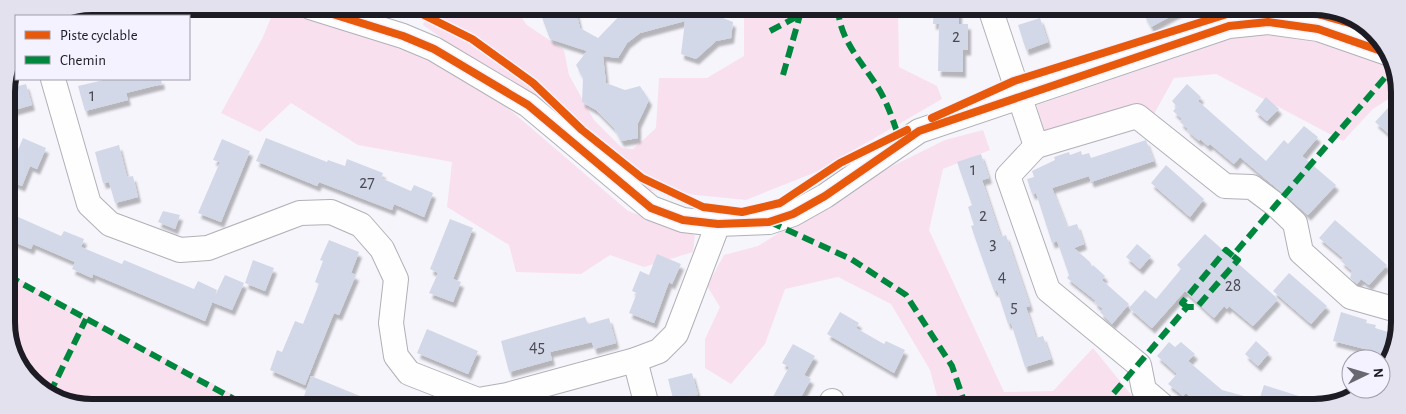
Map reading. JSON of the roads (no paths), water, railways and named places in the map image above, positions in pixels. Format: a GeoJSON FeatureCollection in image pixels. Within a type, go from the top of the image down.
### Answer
{"type":"FeatureCollection","features":[{"type":"Feature","properties":{"kind":"street"},"geometry":{"type":"LineString","coordinates":[[336,15],[403,36],[434,49],[528,105],[651,208],[683,220],[718,224],[768,222],[793,214],[826,196],[919,131],[1229,26],[1268,22],[1318,30],[1378,49]]}},
{"type":"Feature","properties":{"kind":"street"},"geometry":{"type":"LineString","coordinates":[[992,15],[1036,146]]}},
{"type":"Feature","properties":{"kind":"street"},"geometry":{"type":"LineString","coordinates":[[53,80],[89,204],[110,224],[180,250],[208,248],[300,213],[331,212],[360,225],[382,249],[396,279],[391,324],[396,356],[409,372],[476,399]]}},
{"type":"Feature","properties":{"kind":"street"},"geometry":{"type":"LineString","coordinates":[[1155,399],[1144,390],[1139,365],[1048,290],[1008,176],[1036,146],[1137,116],[1225,186],[1252,187],[1276,205],[1295,223],[1301,252],[1351,297],[1391,308]]}},
{"type":"Feature","properties":{"kind":"street"},"geometry":{"type":"LineString","coordinates":[[484,399],[507,395],[635,360],[659,351],[676,334],[718,224]]}},
{"type":"Feature","properties":{"kind":"street"},"geometry":{"type":"LineString","coordinates":[[635,360],[645,399]]}}]}
